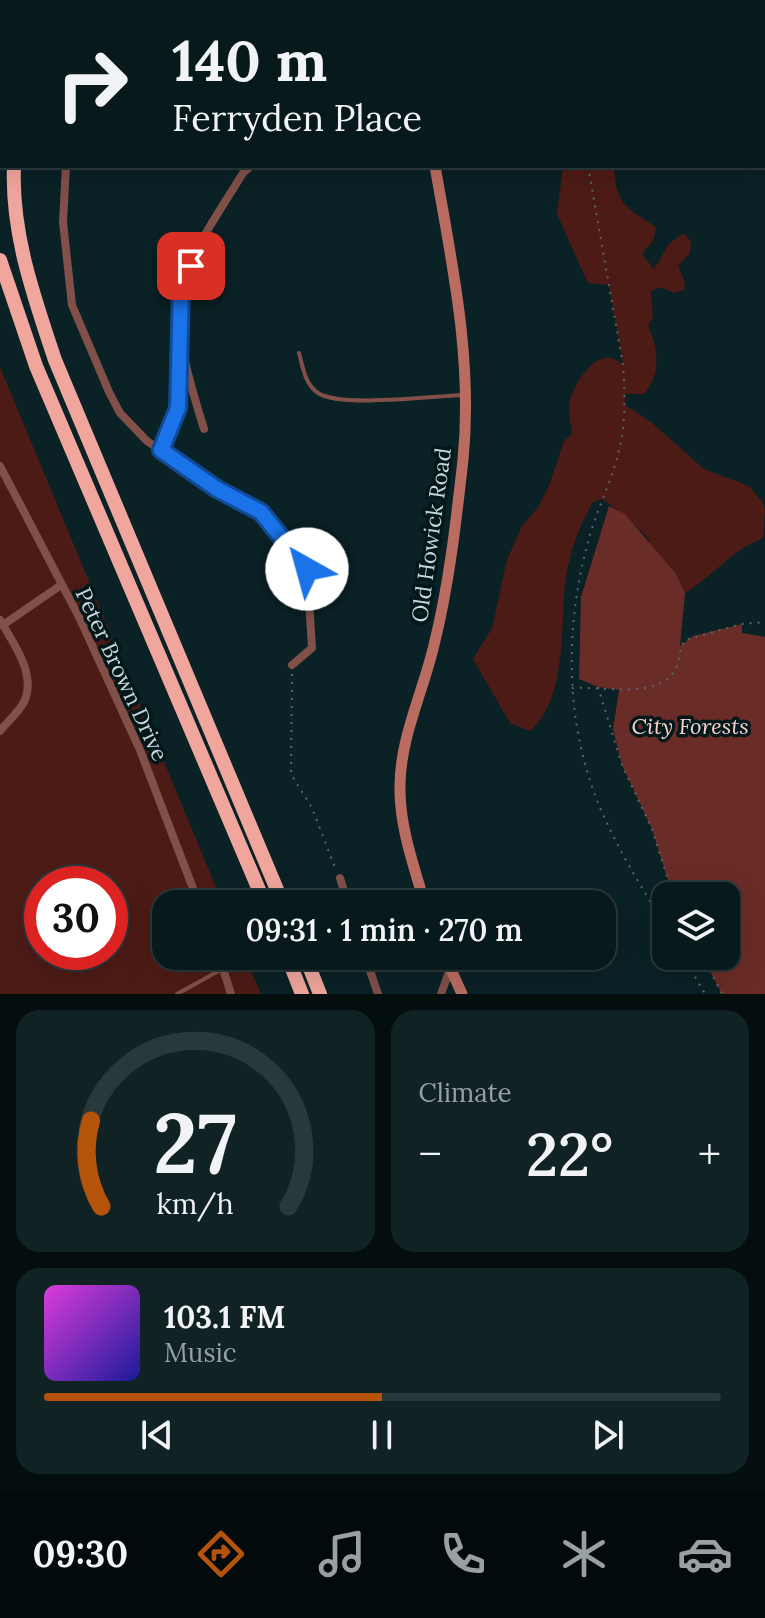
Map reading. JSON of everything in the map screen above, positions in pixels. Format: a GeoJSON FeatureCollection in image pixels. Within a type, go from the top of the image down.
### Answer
{"type":"FeatureCollection","features":[{"type":"Feature","properties":{"kind":"highway"},"geometry":{"type":"LineString","coordinates":[[14,168],[17,222],[28,281],[55,360],[277,890]]}},
{"type":"Feature","properties":{"kind":"highway"},"geometry":{"type":"LineString","coordinates":[[0,260],[36,366],[259,890]]}},
{"type":"Feature","properties":{"kind":"highway"},"geometry":{"type":"LineString","coordinates":[[293,970],[302,994]]}},
{"type":"Feature","properties":{"kind":"highway"},"geometry":{"type":"LineString","coordinates":[[311,970],[320,994]]}},
{"type":"Feature","properties":{"kind":"main road","name":"Old Howick Road"},"geometry":{"type":"LineString","coordinates":[[421,890],[403,821],[400,781],[403,753],[442,611],[460,481],[466,395],[456,271],[435,168]]}},
{"type":"Feature","properties":{"kind":"main road"},"geometry":{"type":"LineString","coordinates":[[450,970],[462,994]]}},
{"type":"Feature","properties":{"kind":"street"},"geometry":{"type":"LineString","coordinates":[[66,168],[63,222],[72,305],[93,360],[120,413],[133,429],[217,489],[261,512],[303,562],[309,584],[312,648],[292,665]]}},
{"type":"Feature","properties":{"kind":"street"},"geometry":{"type":"LineString","coordinates":[[161,450],[178,408],[181,289],[184,279],[235,186],[249,168]]}},
{"type":"Feature","properties":{"kind":"street"},"geometry":{"type":"LineString","coordinates":[[181,333],[204,429]]}},
{"type":"Feature","properties":{"kind":"street","name":"Peter Brown Drive"},"geometry":{"type":"LineString","coordinates":[[0,466],[140,750],[194,890]]}},
{"type":"Feature","properties":{"kind":"street"},"geometry":{"type":"LineString","coordinates":[[0,731],[24,701],[28,685],[23,663],[1,622],[61,585]]}},
{"type":"Feature","properties":{"kind":"street"},"geometry":{"type":"LineString","coordinates":[[340,878],[344,890]]}},
{"type":"Feature","properties":{"kind":"street"},"geometry":{"type":"LineString","coordinates":[[225,970],[231,994]]}},
{"type":"Feature","properties":{"kind":"street"},"geometry":{"type":"LineString","coordinates":[[370,970],[378,994]]}},
{"type":"Feature","properties":{"kind":"street"},"geometry":{"type":"LineString","coordinates":[[441,994],[450,970]]}},
{"type":"Feature","properties":{"kind":"lane"},"geometry":{"type":"LineString","coordinates":[[299,353],[307,381],[329,398],[351,400],[466,395]]}},
{"type":"Feature","properties":{"kind":"lane"},"geometry":{"type":"LineString","coordinates":[[177,994],[220,970]]}},
{"type":"Feature","properties":{"kind":"path"},"geometry":{"type":"LineString","coordinates":[[588,168],[623,365],[625,393],[619,450],[589,538],[577,585],[571,632],[572,688],[588,775],[605,820],[652,902]]}},
{"type":"Feature","properties":{"kind":"path"},"geometry":{"type":"LineString","coordinates":[[572,688],[660,686],[675,671],[679,647],[685,640],[742,624],[765,622]]}},
{"type":"Feature","properties":{"kind":"path"},"geometry":{"type":"LineString","coordinates":[[292,665],[291,774],[312,808],[340,878]]}},
{"type":"Feature","properties":{"kind":"path"},"geometry":{"type":"LineString","coordinates":[[598,687],[622,765],[652,829],[667,882]]}},
{"type":"Feature","properties":{"kind":"path"},"geometry":{"type":"LineString","coordinates":[[691,970],[705,994]]}},
{"type":"Feature","properties":{"kind":"path"},"geometry":{"type":"LineString","coordinates":[[709,970],[722,994]]}},
{"type":"Feature","properties":{"kind":"shaded area"},"geometry":{"type":"Polygon","coordinates":[[[563,168],[614,168],[617,189],[624,204],[656,227],[653,241],[642,254],[654,269],[669,244],[683,233],[691,241],[690,253],[678,266],[685,282],[684,290],[674,293],[660,287],[651,291],[653,317],[648,325],[656,352],[654,378],[644,394],[625,394],[625,405],[651,422],[704,469],[749,486],[762,501],[765,510],[763,538],[742,549],[685,593],[676,574],[625,515],[602,499],[593,502],[579,531],[567,573],[556,683],[542,718],[530,731],[510,723],[473,659],[492,628],[507,560],[522,526],[538,507],[549,486],[564,441],[572,434],[569,408],[576,386],[586,370],[599,360],[610,358],[623,364],[609,285],[588,283],[557,214],[563,168]]]}},
{"type":"Feature","properties":{"kind":"shaded area"},"geometry":{"type":"Polygon","coordinates":[[[0,367],[217,890],[152,890],[152,970],[251,970],[261,994],[0,994],[0,367]]]}},
{"type":"Feature","properties":{"kind":"green space","name":"City Forests"},"geometry":{"type":"Polygon","coordinates":[[[609,506],[625,514],[676,574],[685,593],[680,646],[693,636],[742,624],[742,633],[765,637],[765,994],[722,994],[709,970],[740,970],[740,882],[669,882],[652,829],[622,765],[613,729],[619,690],[598,687],[579,679],[581,597],[609,506]]]}},
{"type":"Feature","properties":{"kind":"route"},"geometry":{"type":"LineString","coordinates":[[191,266],[181,289],[178,408],[161,450],[217,489],[261,512],[307,569]]}}]}
